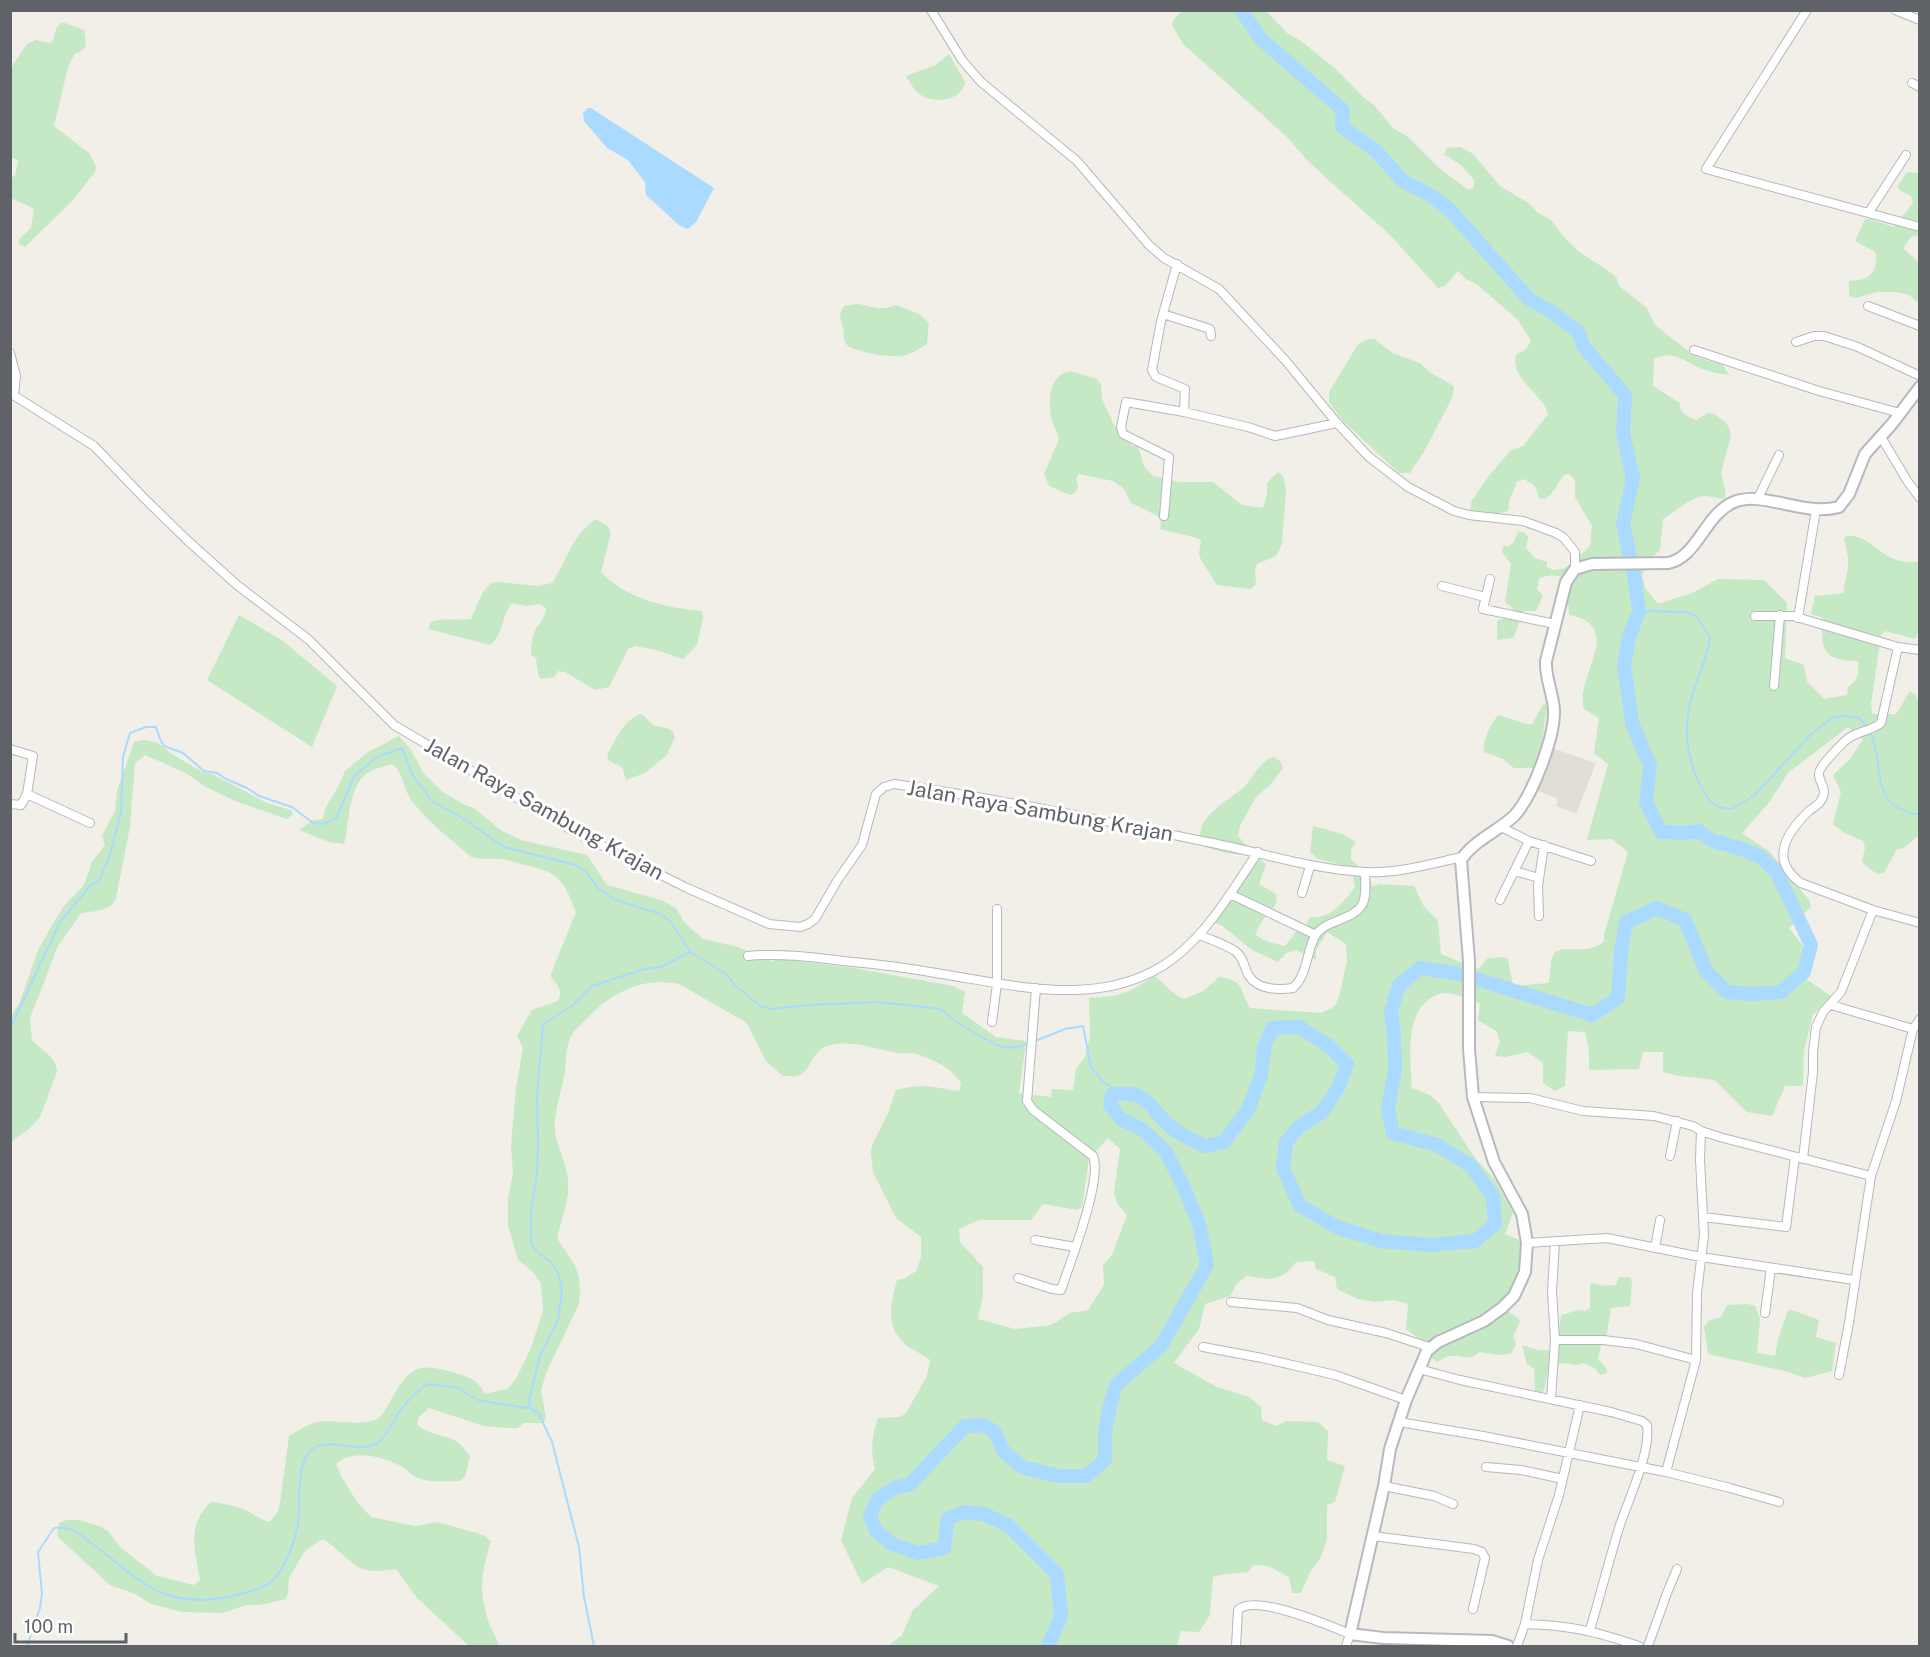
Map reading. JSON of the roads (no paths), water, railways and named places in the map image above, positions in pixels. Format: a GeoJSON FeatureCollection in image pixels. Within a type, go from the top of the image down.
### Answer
{"type":"FeatureCollection","features":[{"type":"Feature","properties":{"kind":"main road"},"geometry":{"type":"LineString","coordinates":[[1508,1647],[1492,1641],[1370,1637],[1350,1634],[1384,1486],[1390,1449],[1406,1400],[1429,1347],[1484,1321],[1502,1308],[1514,1296],[1525,1272],[1527,1243],[1522,1214],[1494,1162],[1473,1097],[1469,1049],[1469,961],[1462,857],[1514,816],[1526,799],[1550,742],[1554,712],[1545,670],[1566,582],[1575,569],[1592,564],[1673,562],[1682,558],[1709,522],[1728,504],[1739,500],[1757,500],[1816,510],[1829,510],[1842,504],[1849,494],[1865,454],[1920,387]]}},
{"type":"Feature","properties":{"kind":"street"},"geometry":{"type":"LineString","coordinates":[[931,10],[962,60],[981,82],[1077,161],[1149,246],[1164,258],[1218,289],[1286,360],[1369,458],[1408,487],[1439,505],[1469,515],[1523,521],[1557,533],[1575,552],[1575,569]]}},
{"type":"Feature","properties":{"kind":"street"},"geometry":{"type":"LineString","coordinates":[[1807,10],[1706,170],[1920,226]]}},
{"type":"Feature","properties":{"kind":"street"},"geometry":{"type":"LineString","coordinates":[[1895,10],[1920,21]]}},
{"type":"Feature","properties":{"kind":"street"},"geometry":{"type":"LineString","coordinates":[[1869,212],[1906,155]]}},
{"type":"Feature","properties":{"kind":"street"},"geometry":{"type":"LineString","coordinates":[[1177,264],[1163,314],[1152,370],[1156,377],[1185,389],[1184,412]]}},
{"type":"Feature","properties":{"kind":"street"},"geometry":{"type":"LineString","coordinates":[[1868,306],[1920,326]]}},
{"type":"Feature","properties":{"kind":"street"},"geometry":{"type":"LineString","coordinates":[[1163,314],[1210,329],[1211,336]]}},
{"type":"Feature","properties":{"kind":"street"},"geometry":{"type":"LineString","coordinates":[[1796,342],[1814,336],[1824,336],[1858,347],[1920,376]]}},
{"type":"Feature","properties":{"kind":"street"},"geometry":{"type":"LineString","coordinates":[[1694,350],[1900,413]]}},
{"type":"Feature","properties":{"kind":"street"},"geometry":{"type":"LineString","coordinates":[[10,353],[16,376],[12,394]]}},
{"type":"Feature","properties":{"kind":"street","name":"Jalan Raya Sambung Krajan"},"geometry":{"type":"LineString","coordinates":[[12,394],[94,446],[187,540],[237,585],[308,639],[394,725],[573,831],[687,888],[770,924],[800,927],[816,919],[837,881],[862,845],[876,794],[884,787],[894,784],[1103,821],[1258,852],[1310,867],[1365,872],[1410,868],[1462,857]]}},
{"type":"Feature","properties":{"kind":"street"},"geometry":{"type":"LineString","coordinates":[[1164,516],[1169,457],[1123,434],[1121,427],[1126,402],[1184,412],[1218,422],[1248,427],[1275,436],[1337,423]]}},
{"type":"Feature","properties":{"kind":"street"},"geometry":{"type":"LineString","coordinates":[[1881,436],[1918,494]]}},
{"type":"Feature","properties":{"kind":"street"},"geometry":{"type":"LineString","coordinates":[[1757,500],[1779,455]]}},
{"type":"Feature","properties":{"kind":"street"},"geometry":{"type":"LineString","coordinates":[[1798,618],[1816,510]]}},
{"type":"Feature","properties":{"kind":"street"},"geometry":{"type":"LineString","coordinates":[[1490,579],[1484,609],[1555,624]]}},
{"type":"Feature","properties":{"kind":"street"},"geometry":{"type":"LineString","coordinates":[[1442,585],[1485,597]]}},
{"type":"Feature","properties":{"kind":"street"},"geometry":{"type":"LineString","coordinates":[[1774,686],[1780,615]]}},
{"type":"Feature","properties":{"kind":"street"},"geometry":{"type":"LineString","coordinates":[[1755,616],[1780,615],[1798,618],[1898,647],[1920,650]]}},
{"type":"Feature","properties":{"kind":"street"},"geometry":{"type":"LineString","coordinates":[[1898,647],[1881,723],[1865,732],[1853,735],[1821,768],[1819,775],[1824,789],[1823,798],[1793,830],[1782,850],[1786,866],[1801,884],[1873,910],[1920,922]]}},
{"type":"Feature","properties":{"kind":"street"},"geometry":{"type":"LineString","coordinates":[[10,749],[33,756],[24,804],[10,804]]}},
{"type":"Feature","properties":{"kind":"street"},"geometry":{"type":"LineString","coordinates":[[27,794],[90,823]]}},
{"type":"Feature","properties":{"kind":"street"},"geometry":{"type":"LineString","coordinates":[[1501,827],[1529,841],[1591,861]]}},
{"type":"Feature","properties":{"kind":"street"},"geometry":{"type":"LineString","coordinates":[[1500,900],[1529,841]]}},
{"type":"Feature","properties":{"kind":"street"},"geometry":{"type":"LineString","coordinates":[[1539,916],[1539,878],[1544,845]]}},
{"type":"Feature","properties":{"kind":"street"},"geometry":{"type":"LineString","coordinates":[[748,956],[796,955],[1036,988],[1094,989],[1118,986],[1149,974],[1173,958],[1200,935],[1258,852]]}},
{"type":"Feature","properties":{"kind":"street"},"geometry":{"type":"LineString","coordinates":[[1302,893],[1310,867]]}},
{"type":"Feature","properties":{"kind":"street"},"geometry":{"type":"LineString","coordinates":[[1515,871],[1539,878]]}},
{"type":"Feature","properties":{"kind":"street"},"geometry":{"type":"LineString","coordinates":[[1200,935],[1235,951],[1242,957],[1250,978],[1258,984],[1268,988],[1293,988],[1300,980],[1316,935],[1326,927],[1350,915],[1362,905],[1365,899],[1365,872]]}},
{"type":"Feature","properties":{"kind":"street"},"geometry":{"type":"LineString","coordinates":[[1230,894],[1316,935]]}},
{"type":"Feature","properties":{"kind":"street"},"geometry":{"type":"LineString","coordinates":[[992,1022],[997,984],[997,909]]}},
{"type":"Feature","properties":{"kind":"street"},"geometry":{"type":"LineString","coordinates":[[1703,1217],[1786,1227],[1814,1072],[1813,1052],[1816,1026],[1823,1012],[1841,992],[1873,910]]}},
{"type":"Feature","properties":{"kind":"street"},"geometry":{"type":"LineString","coordinates":[[1018,1278],[1056,1291],[1061,1290],[1094,1185],[1096,1167],[1095,1159],[1028,1105],[1036,988]]}},
{"type":"Feature","properties":{"kind":"street"},"geometry":{"type":"LineString","coordinates":[[1831,1005],[1913,1029]]}},
{"type":"Feature","properties":{"kind":"street"},"geometry":{"type":"LineString","coordinates":[[1839,1375],[1871,1176],[1896,1101],[1913,1029],[1920,1019]]}},
{"type":"Feature","properties":{"kind":"street"},"geometry":{"type":"LineString","coordinates":[[1473,1097],[1530,1098],[1583,1111],[1654,1116],[1677,1121],[1701,1131],[1871,1176]]}},
{"type":"Feature","properties":{"kind":"street"},"geometry":{"type":"LineString","coordinates":[[1670,1156],[1677,1121]]}},
{"type":"Feature","properties":{"kind":"street"},"geometry":{"type":"LineString","coordinates":[[1666,1472],[1696,1360],[1695,1328],[1704,1234],[1700,1160],[1701,1131]]}},
{"type":"Feature","properties":{"kind":"street"},"geometry":{"type":"LineString","coordinates":[[1655,1248],[1660,1220]]}},
{"type":"Feature","properties":{"kind":"street"},"geometry":{"type":"LineString","coordinates":[[1527,1243],[1606,1238],[1701,1257],[1854,1280]]}},
{"type":"Feature","properties":{"kind":"street"},"geometry":{"type":"LineString","coordinates":[[1035,1240],[1075,1247]]}},
{"type":"Feature","properties":{"kind":"street"},"geometry":{"type":"LineString","coordinates":[[1551,1399],[1555,1242]]}},
{"type":"Feature","properties":{"kind":"street"},"geometry":{"type":"LineString","coordinates":[[1765,1313],[1771,1268]]}},
{"type":"Feature","properties":{"kind":"street"},"geometry":{"type":"LineString","coordinates":[[1231,1302],[1297,1308],[1328,1320],[1386,1333],[1429,1347]]}},
{"type":"Feature","properties":{"kind":"street"},"geometry":{"type":"LineString","coordinates":[[1554,1340],[1603,1340],[1636,1344],[1696,1360]]}},
{"type":"Feature","properties":{"kind":"street"},"geometry":{"type":"LineString","coordinates":[[1203,1347],[1335,1375],[1406,1400]]}},
{"type":"Feature","properties":{"kind":"street"},"geometry":{"type":"LineString","coordinates":[[1419,1368],[1460,1380],[1580,1405],[1645,1423],[1648,1433],[1641,1467],[1619,1529],[1590,1630]]}},
{"type":"Feature","properties":{"kind":"street"},"geometry":{"type":"LineString","coordinates":[[1517,1647],[1525,1624],[1538,1560],[1563,1479],[1580,1405]]}},
{"type":"Feature","properties":{"kind":"street"},"geometry":{"type":"LineString","coordinates":[[1399,1422],[1569,1452],[1666,1472],[1779,1503]]}},
{"type":"Feature","properties":{"kind":"street"},"geometry":{"type":"LineString","coordinates":[[1486,1467],[1521,1470],[1563,1479]]}},
{"type":"Feature","properties":{"kind":"street"},"geometry":{"type":"LineString","coordinates":[[1384,1486],[1434,1496],[1453,1504]]}},
{"type":"Feature","properties":{"kind":"street"},"geometry":{"type":"LineString","coordinates":[[1373,1536],[1474,1549],[1482,1552],[1485,1558],[1473,1609]]}},
{"type":"Feature","properties":{"kind":"street"},"geometry":{"type":"LineString","coordinates":[[1648,1647],[1666,1593],[1677,1569]]}},
{"type":"Feature","properties":{"kind":"street"},"geometry":{"type":"LineString","coordinates":[[1236,1647],[1238,1610],[1242,1606],[1275,1608],[1298,1613],[1350,1634],[1346,1647]]}},
{"type":"Feature","properties":{"kind":"street"},"geometry":{"type":"LineString","coordinates":[[1525,1624],[1567,1626],[1590,1630],[1639,1647]]}},
{"type":"Feature","properties":{"kind":"water"},"geometry":{"type":"Polygon","coordinates":[[[588,108],[714,188],[696,222],[688,229],[679,225],[646,195],[645,182],[628,160],[607,148],[584,121],[583,113],[588,108]]]}},
{"type":"Feature","properties":{"kind":"waterway"},"geometry":{"type":"LineString","coordinates":[[1048,1646],[1061,1616],[1057,1574],[1008,1525],[983,1514],[965,1512],[948,1518],[944,1548],[918,1553],[892,1544],[876,1531],[870,1516],[877,1500],[894,1488],[910,1484],[965,1426],[982,1425],[994,1431],[1004,1452],[1023,1467],[1058,1476],[1086,1476],[1105,1460],[1105,1433],[1116,1385],[1161,1346],[1207,1265],[1200,1227],[1166,1152],[1143,1130],[1121,1119],[1110,1105],[1112,1095],[1133,1094],[1140,1097],[1175,1130],[1205,1146],[1224,1142],[1248,1110],[1261,1075],[1264,1048],[1272,1028],[1299,1027],[1329,1046],[1347,1064],[1338,1088],[1322,1112],[1300,1126],[1286,1142],[1283,1168],[1300,1206],[1337,1227],[1381,1241],[1430,1245],[1475,1241],[1495,1224],[1493,1196],[1471,1166],[1437,1145],[1393,1133],[1388,1109],[1395,1069],[1391,1011],[1399,985],[1420,968],[1460,974],[1592,1015],[1618,998],[1621,952],[1626,922],[1657,908],[1685,920],[1706,971],[1727,992],[1751,994],[1781,992],[1804,972],[1811,945],[1777,873],[1761,857],[1711,840],[1699,831],[1661,832],[1646,802],[1650,766],[1632,723],[1624,665],[1629,637],[1639,611],[1623,524],[1633,478],[1623,433],[1625,395],[1584,347],[1578,332],[1552,312],[1529,299],[1449,209],[1430,195],[1403,181],[1375,150],[1342,127],[1343,110],[1262,40],[1241,10]]}},
{"type":"Feature","properties":{"kind":"waterway"},"geometry":{"type":"LineString","coordinates":[[1639,611],[1686,612],[1696,616],[1710,637],[1691,700],[1687,733],[1692,766],[1706,796],[1712,803],[1732,809],[1755,795],[1811,734],[1833,717],[1859,718],[1867,727]]}},
{"type":"Feature","properties":{"kind":"waterway"},"geometry":{"type":"LineString","coordinates":[[10,1029],[60,922],[90,886],[100,879],[111,851],[121,812],[123,757],[130,733],[146,727],[156,727],[164,746],[183,753],[204,771],[217,773],[259,796],[292,807],[313,823],[323,824],[336,819],[354,776],[377,757],[402,748],[412,774],[432,801],[464,819],[504,847],[575,865],[586,872],[598,888],[615,900],[661,914],[671,922],[690,952]]}},
{"type":"Feature","properties":{"kind":"waterway"},"geometry":{"type":"LineString","coordinates":[[1870,732],[1885,794],[1892,803],[1903,810],[1920,815]]}},
{"type":"Feature","properties":{"kind":"waterway"},"geometry":{"type":"LineString","coordinates":[[594,1646],[584,1597],[579,1547],[552,1442],[538,1412],[531,1409],[529,1401],[540,1356],[558,1319],[562,1291],[559,1275],[551,1262],[536,1251],[531,1243],[531,1213],[537,1174],[537,1095],[543,1024],[572,1006],[592,986],[641,970],[661,967],[690,952],[725,973],[735,985],[760,1006],[771,1009],[879,1002],[940,1009],[958,1023],[994,1044],[1007,1048],[1030,1043]]}},
{"type":"Feature","properties":{"kind":"waterway"},"geometry":{"type":"LineString","coordinates":[[1035,1041],[1065,1029],[1083,1026],[1091,1067],[1104,1082],[1120,1094]]}},
{"type":"Feature","properties":{"kind":"waterway"},"geometry":{"type":"LineString","coordinates":[[27,1646],[40,1608],[42,1594],[38,1552],[54,1528],[66,1528],[75,1532],[138,1579],[165,1594],[201,1600],[237,1595],[266,1585],[278,1574],[286,1560],[298,1524],[301,1473],[306,1457],[312,1449],[328,1444],[357,1447],[374,1445],[385,1435],[405,1404],[428,1384],[458,1388],[477,1400],[529,1407]]}}]}
